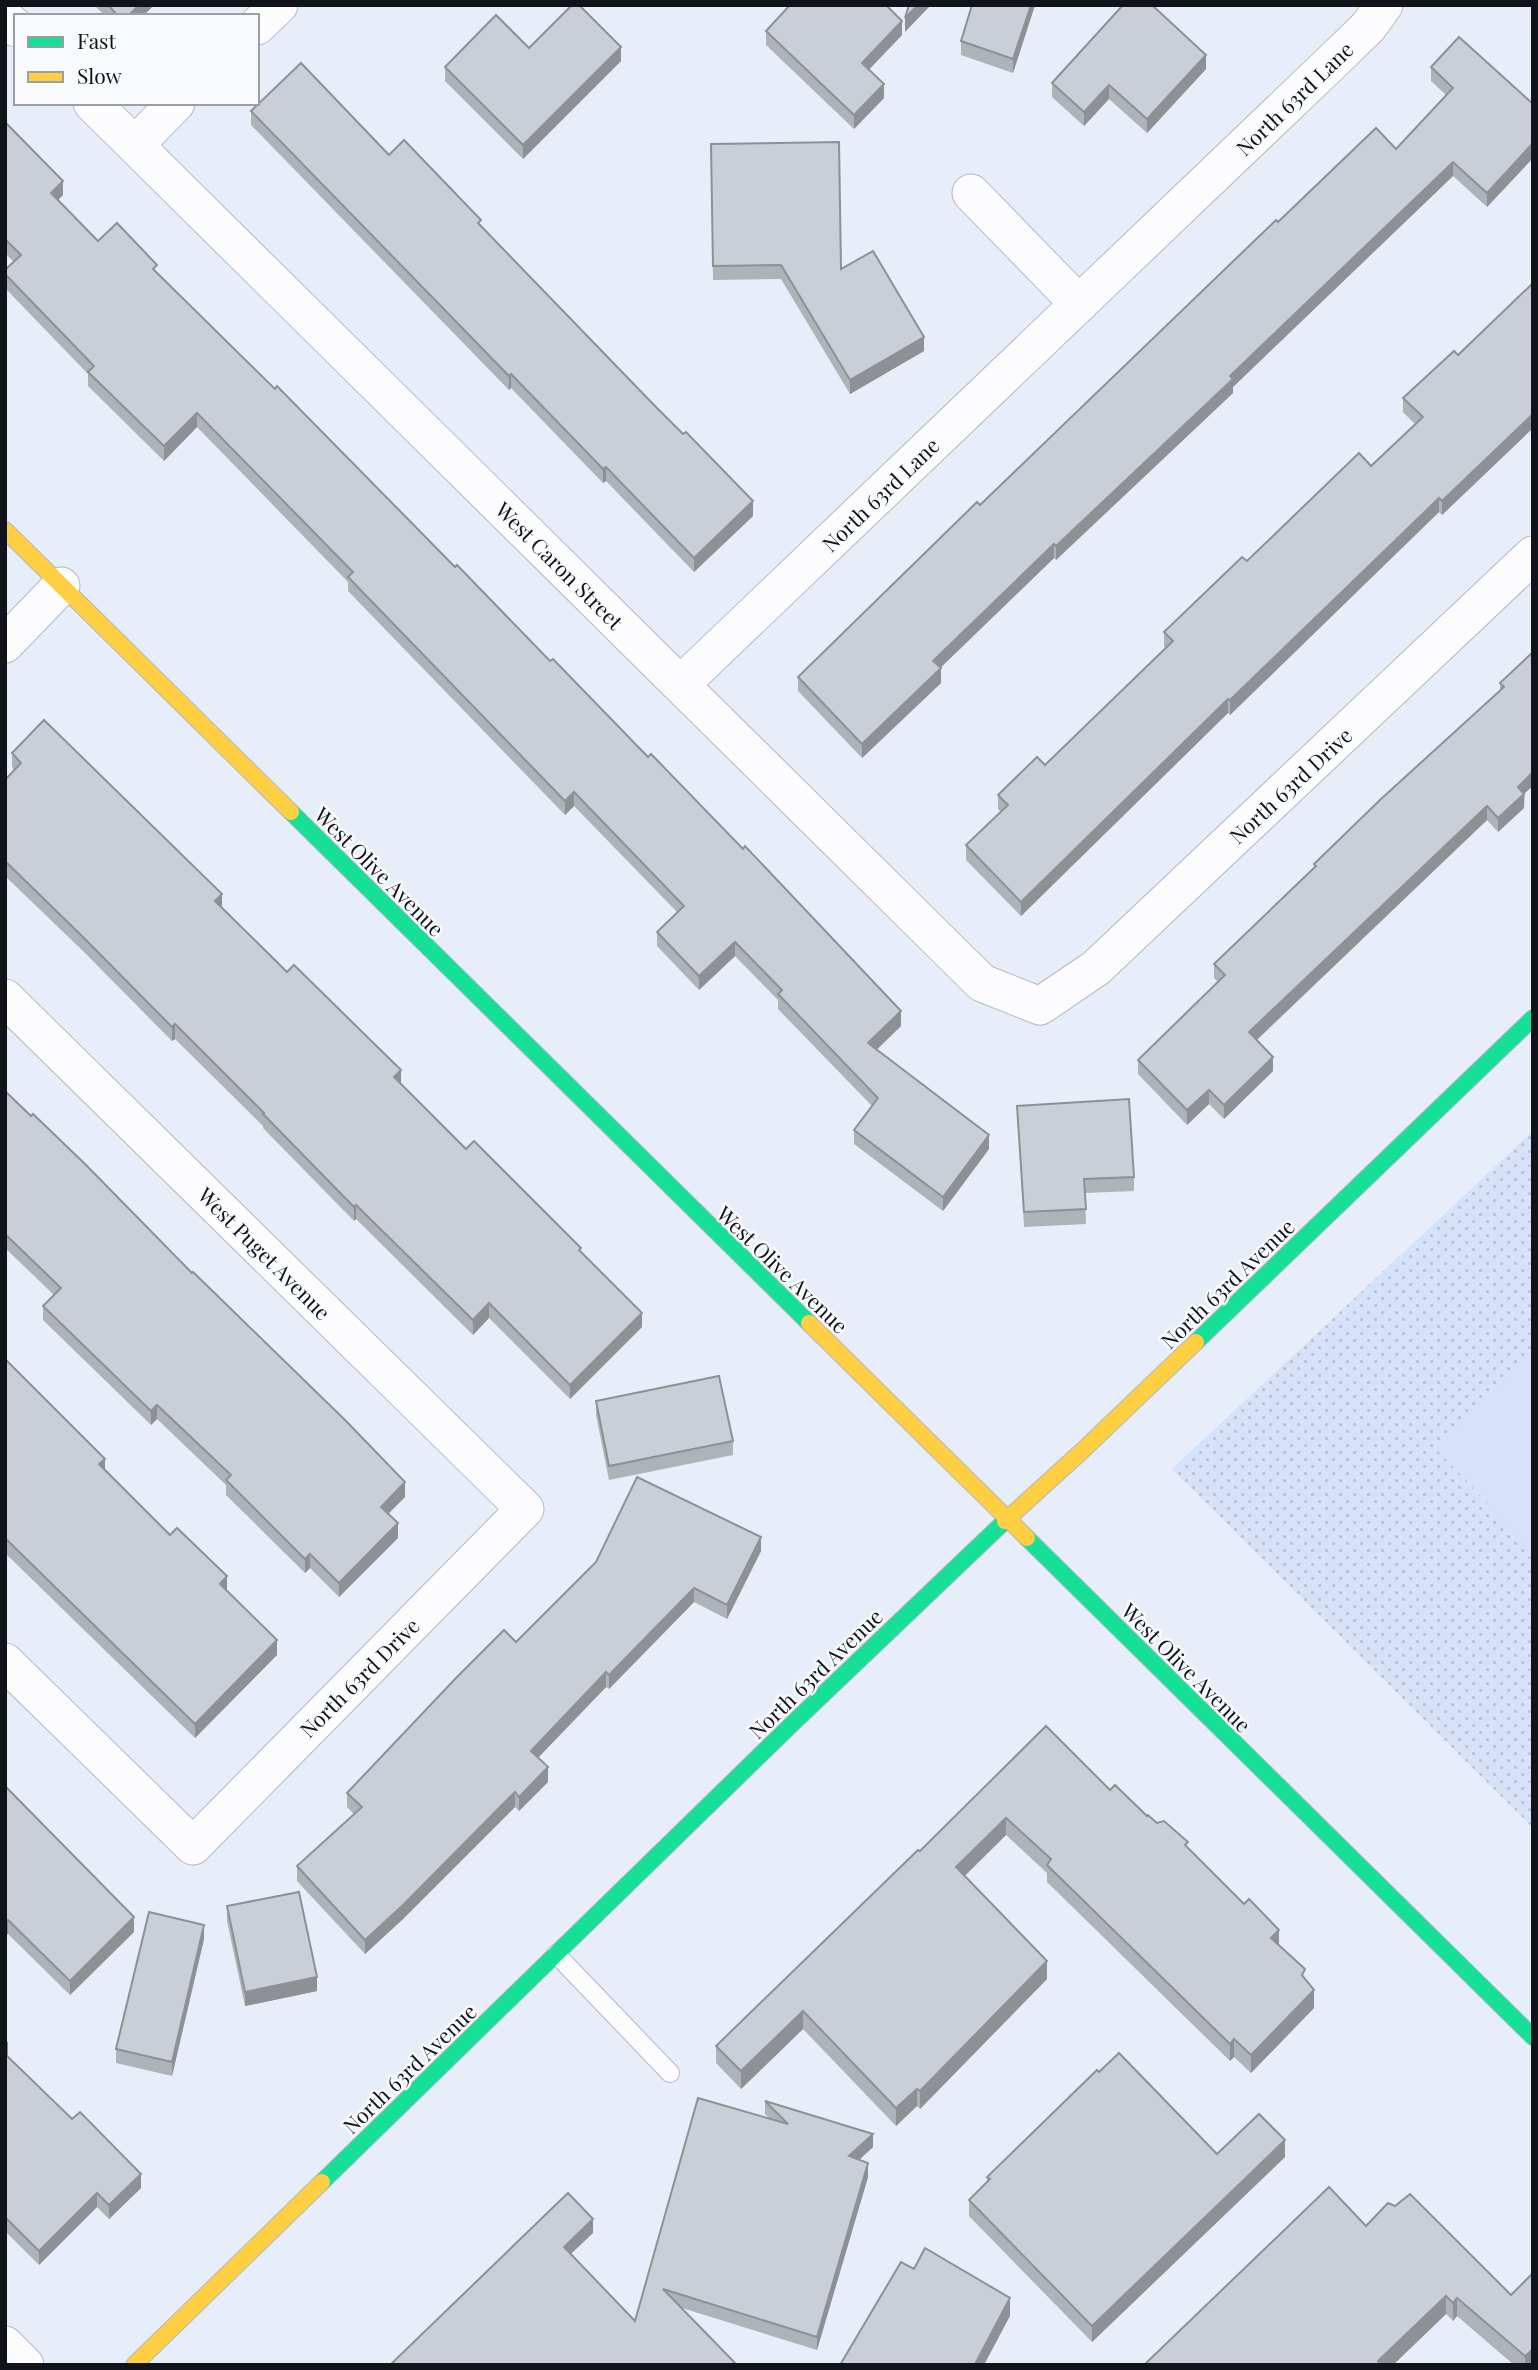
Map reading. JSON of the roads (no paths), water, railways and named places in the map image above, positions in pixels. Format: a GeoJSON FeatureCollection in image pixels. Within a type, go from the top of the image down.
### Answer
{"type":"FeatureCollection","features":[{"type":"Feature","properties":{"kind":"main road","name":"West Olive Avenue"},"geometry":{"type":"LineString","coordinates":[[5,530],[1533,2038]]}},
{"type":"Feature","properties":{"kind":"main road","name":"North 63rd Avenue"},"geometry":{"type":"LineString","coordinates":[[134,2365],[783,1733],[1533,1018]]}},
{"type":"Feature","properties":{"kind":"street"},"geometry":{"type":"LineString","coordinates":[[259,24],[279,5]]}},
{"type":"Feature","properties":{"kind":"street","name":"North 63rd Lane"},"geometry":{"type":"LineString","coordinates":[[681,684],[1368,27],[1384,5]]}},
{"type":"Feature","properties":{"kind":"street","name":"West Caron Street"},"geometry":{"type":"LineString","coordinates":[[94,105],[982,984],[1041,1006]]}},
{"type":"Feature","properties":{"kind":"street"},"geometry":{"type":"LineString","coordinates":[[135,145],[174,105]]}},
{"type":"Feature","properties":{"kind":"street"},"geometry":{"type":"LineString","coordinates":[[971,192],[1079,304]]}},
{"type":"Feature","properties":{"kind":"street","name":"North 63rd Drive"},"geometry":{"type":"LineString","coordinates":[[1041,1006],[1096,968],[1533,555]]}},
{"type":"Feature","properties":{"kind":"street"},"geometry":{"type":"LineString","coordinates":[[5,644],[61,586]]}},
{"type":"Feature","properties":{"kind":"street","name":"West Puget Avenue"},"geometry":{"type":"LineString","coordinates":[[5,998],[525,1509]]}},
{"type":"Feature","properties":{"kind":"street","name":"North 63rd Drive"},"geometry":{"type":"LineString","coordinates":[[5,1662],[193,1846],[525,1509]]}},
{"type":"Feature","properties":{"kind":"street"},"geometry":{"type":"LineString","coordinates":[[5,2345],[25,2365]]}},
{"type":"Feature","properties":{"kind":"lane"},"geometry":{"type":"LineString","coordinates":[[556,1954],[670,2073]]}}]}
